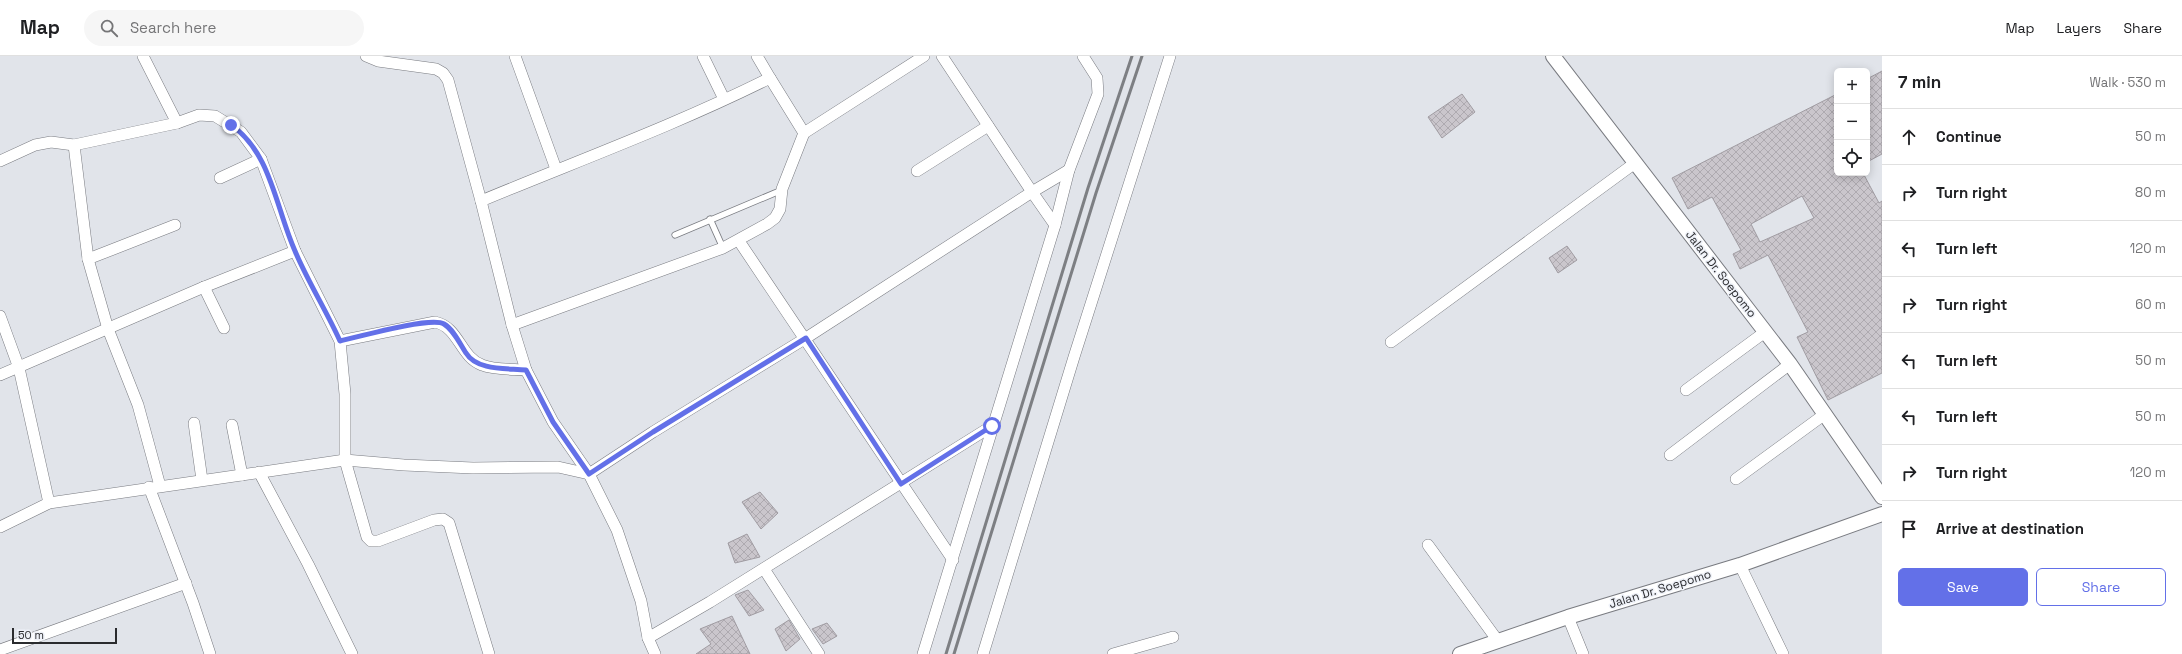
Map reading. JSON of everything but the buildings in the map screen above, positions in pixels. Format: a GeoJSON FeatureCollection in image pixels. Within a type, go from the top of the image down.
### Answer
{"type":"FeatureCollection","features":[{"type":"Feature","properties":{"kind":"street"},"geometry":{"type":"LineString","coordinates":[[143,56],[177,123]]}},
{"type":"Feature","properties":{"kind":"street"},"geometry":{"type":"LineString","coordinates":[[366,56],[378,61],[436,69],[443,73],[448,80],[482,201],[512,326],[526,370],[553,422],[589,474],[617,530],[641,601],[648,638],[655,654]]}},
{"type":"Feature","properties":{"kind":"street"},"geometry":{"type":"LineString","coordinates":[[515,56],[556,169]]}},
{"type":"Feature","properties":{"kind":"street"},"geometry":{"type":"LineString","coordinates":[[702,56],[724,99]]}},
{"type":"Feature","properties":{"kind":"street"},"geometry":{"type":"LineString","coordinates":[[757,56],[804,133]]}},
{"type":"Feature","properties":{"kind":"street"},"geometry":{"type":"LineString","coordinates":[[512,326],[723,248],[739,241],[775,218],[780,208],[782,190],[804,133],[924,56]]}},
{"type":"Feature","properties":{"kind":"street"},"geometry":{"type":"LineString","coordinates":[[942,56],[1055,225]]}},
{"type":"Feature","properties":{"kind":"street"},"geometry":{"type":"LineString","coordinates":[[923,654],[1055,225],[1069,170],[1095,102],[1099,86],[1098,78],[1083,56]]}},
{"type":"Feature","properties":{"kind":"street"},"geometry":{"type":"LineString","coordinates":[[983,654],[1074,357],[1170,56]]}},
{"type":"Feature","properties":{"kind":"street","name":"Jalan Dr. Soepomo"},"geometry":{"type":"LineString","coordinates":[[1553,56],[1790,364],[1882,497]]}},
{"type":"Feature","properties":{"kind":"street"},"geometry":{"type":"LineString","coordinates":[[482,201],[724,99],[770,78]]}},
{"type":"Feature","properties":{"kind":"street"},"geometry":{"type":"LineString","coordinates":[[0,161],[35,145],[51,142],[74,145],[177,123],[199,115],[215,116],[242,132],[261,159],[295,251],[340,341],[346,394],[345,460],[367,537],[371,541],[378,541],[434,520],[443,519],[449,523],[489,654]]}},
{"type":"Feature","properties":{"kind":"street"},"geometry":{"type":"LineString","coordinates":[[917,171],[988,126]]}},
{"type":"Feature","properties":{"kind":"street"},"geometry":{"type":"LineString","coordinates":[[74,145],[88,259],[108,329],[138,406],[160,486]]}},
{"type":"Feature","properties":{"kind":"street"},"geometry":{"type":"LineString","coordinates":[[220,178],[261,159]]}},
{"type":"Feature","properties":{"kind":"street"},"geometry":{"type":"LineString","coordinates":[[1391,342],[1635,163]]}},
{"type":"Feature","properties":{"kind":"street"},"geometry":{"type":"LineString","coordinates":[[0,527],[49,502],[345,460],[404,465],[473,468],[558,467],[589,474],[653,432],[806,338],[1032,192],[1069,170]]}},
{"type":"Feature","properties":{"kind":"street"},"geometry":{"type":"LineString","coordinates":[[88,259],[175,225]]}},
{"type":"Feature","properties":{"kind":"street"},"geometry":{"type":"LineString","coordinates":[[739,241],[806,338],[901,484],[953,560]]}},
{"type":"Feature","properties":{"kind":"street"},"geometry":{"type":"LineString","coordinates":[[0,375],[204,287],[295,251]]}},
{"type":"Feature","properties":{"kind":"street"},"geometry":{"type":"LineString","coordinates":[[204,287],[224,328]]}},
{"type":"Feature","properties":{"kind":"street"},"geometry":{"type":"LineString","coordinates":[[0,316],[19,368],[49,502]]}},
{"type":"Feature","properties":{"kind":"street"},"geometry":{"type":"LineString","coordinates":[[340,341],[420,323],[435,322],[447,327],[467,355],[483,366],[526,370]]}},
{"type":"Feature","properties":{"kind":"street"},"geometry":{"type":"LineString","coordinates":[[1686,390],[1765,332]]}},
{"type":"Feature","properties":{"kind":"street"},"geometry":{"type":"LineString","coordinates":[[1670,455],[1790,364]]}},
{"type":"Feature","properties":{"kind":"street"},"geometry":{"type":"LineString","coordinates":[[1736,479],[1825,414]]}},
{"type":"Feature","properties":{"kind":"street"},"geometry":{"type":"LineString","coordinates":[[194,424],[202,480]]}},
{"type":"Feature","properties":{"kind":"street"},"geometry":{"type":"LineString","coordinates":[[232,425],[242,475]]}},
{"type":"Feature","properties":{"kind":"street"},"geometry":{"type":"LineString","coordinates":[[648,638],[764,569],[992,426]]}},
{"type":"Feature","properties":{"kind":"street"},"geometry":{"type":"LineString","coordinates":[[259,472],[308,564],[352,654]]}},
{"type":"Feature","properties":{"kind":"street"},"geometry":{"type":"LineString","coordinates":[[149,487],[186,583],[210,654]]}},
{"type":"Feature","properties":{"kind":"street","name":"Jalan Dr. Soepomo"},"geometry":{"type":"LineString","coordinates":[[1460,654],[1482,651],[1498,641],[1568,617],[1740,565],[1882,514]]}},
{"type":"Feature","properties":{"kind":"street"},"geometry":{"type":"LineString","coordinates":[[1428,545],[1498,641]]}},
{"type":"Feature","properties":{"kind":"street"},"geometry":{"type":"LineString","coordinates":[[1740,565],[1784,654]]}},
{"type":"Feature","properties":{"kind":"street"},"geometry":{"type":"LineString","coordinates":[[764,569],[819,654]]}},
{"type":"Feature","properties":{"kind":"street"},"geometry":{"type":"LineString","coordinates":[[0,650],[186,583]]}},
{"type":"Feature","properties":{"kind":"street"},"geometry":{"type":"LineString","coordinates":[[1568,617],[1583,654]]}},
{"type":"Feature","properties":{"kind":"street"},"geometry":{"type":"LineString","coordinates":[[1113,654],[1173,637]]}},
{"type":"Feature","properties":{"kind":"lane"},"geometry":{"type":"LineString","coordinates":[[675,235],[782,190]]}},
{"type":"Feature","properties":{"kind":"lane"},"geometry":{"type":"LineString","coordinates":[[710,219],[723,248]]}},
{"type":"Feature","properties":{"kind":"railway"},"geometry":{"type":"LineString","coordinates":[[946,654],[1088,188],[1132,56]]}},
{"type":"Feature","properties":{"kind":"railway"},"geometry":{"type":"LineString","coordinates":[[954,654],[1096,193],[1142,56]]}},
{"type":"Feature","properties":{"kind":"route"},"geometry":{"type":"LineString","coordinates":[[231,125],[242,132],[261,159],[295,251],[340,341],[420,323],[435,322],[444,324],[463,347],[467,355],[474,361],[483,366],[526,370],[553,422],[589,474],[653,432],[806,338],[901,484],[992,426]]}}]}
